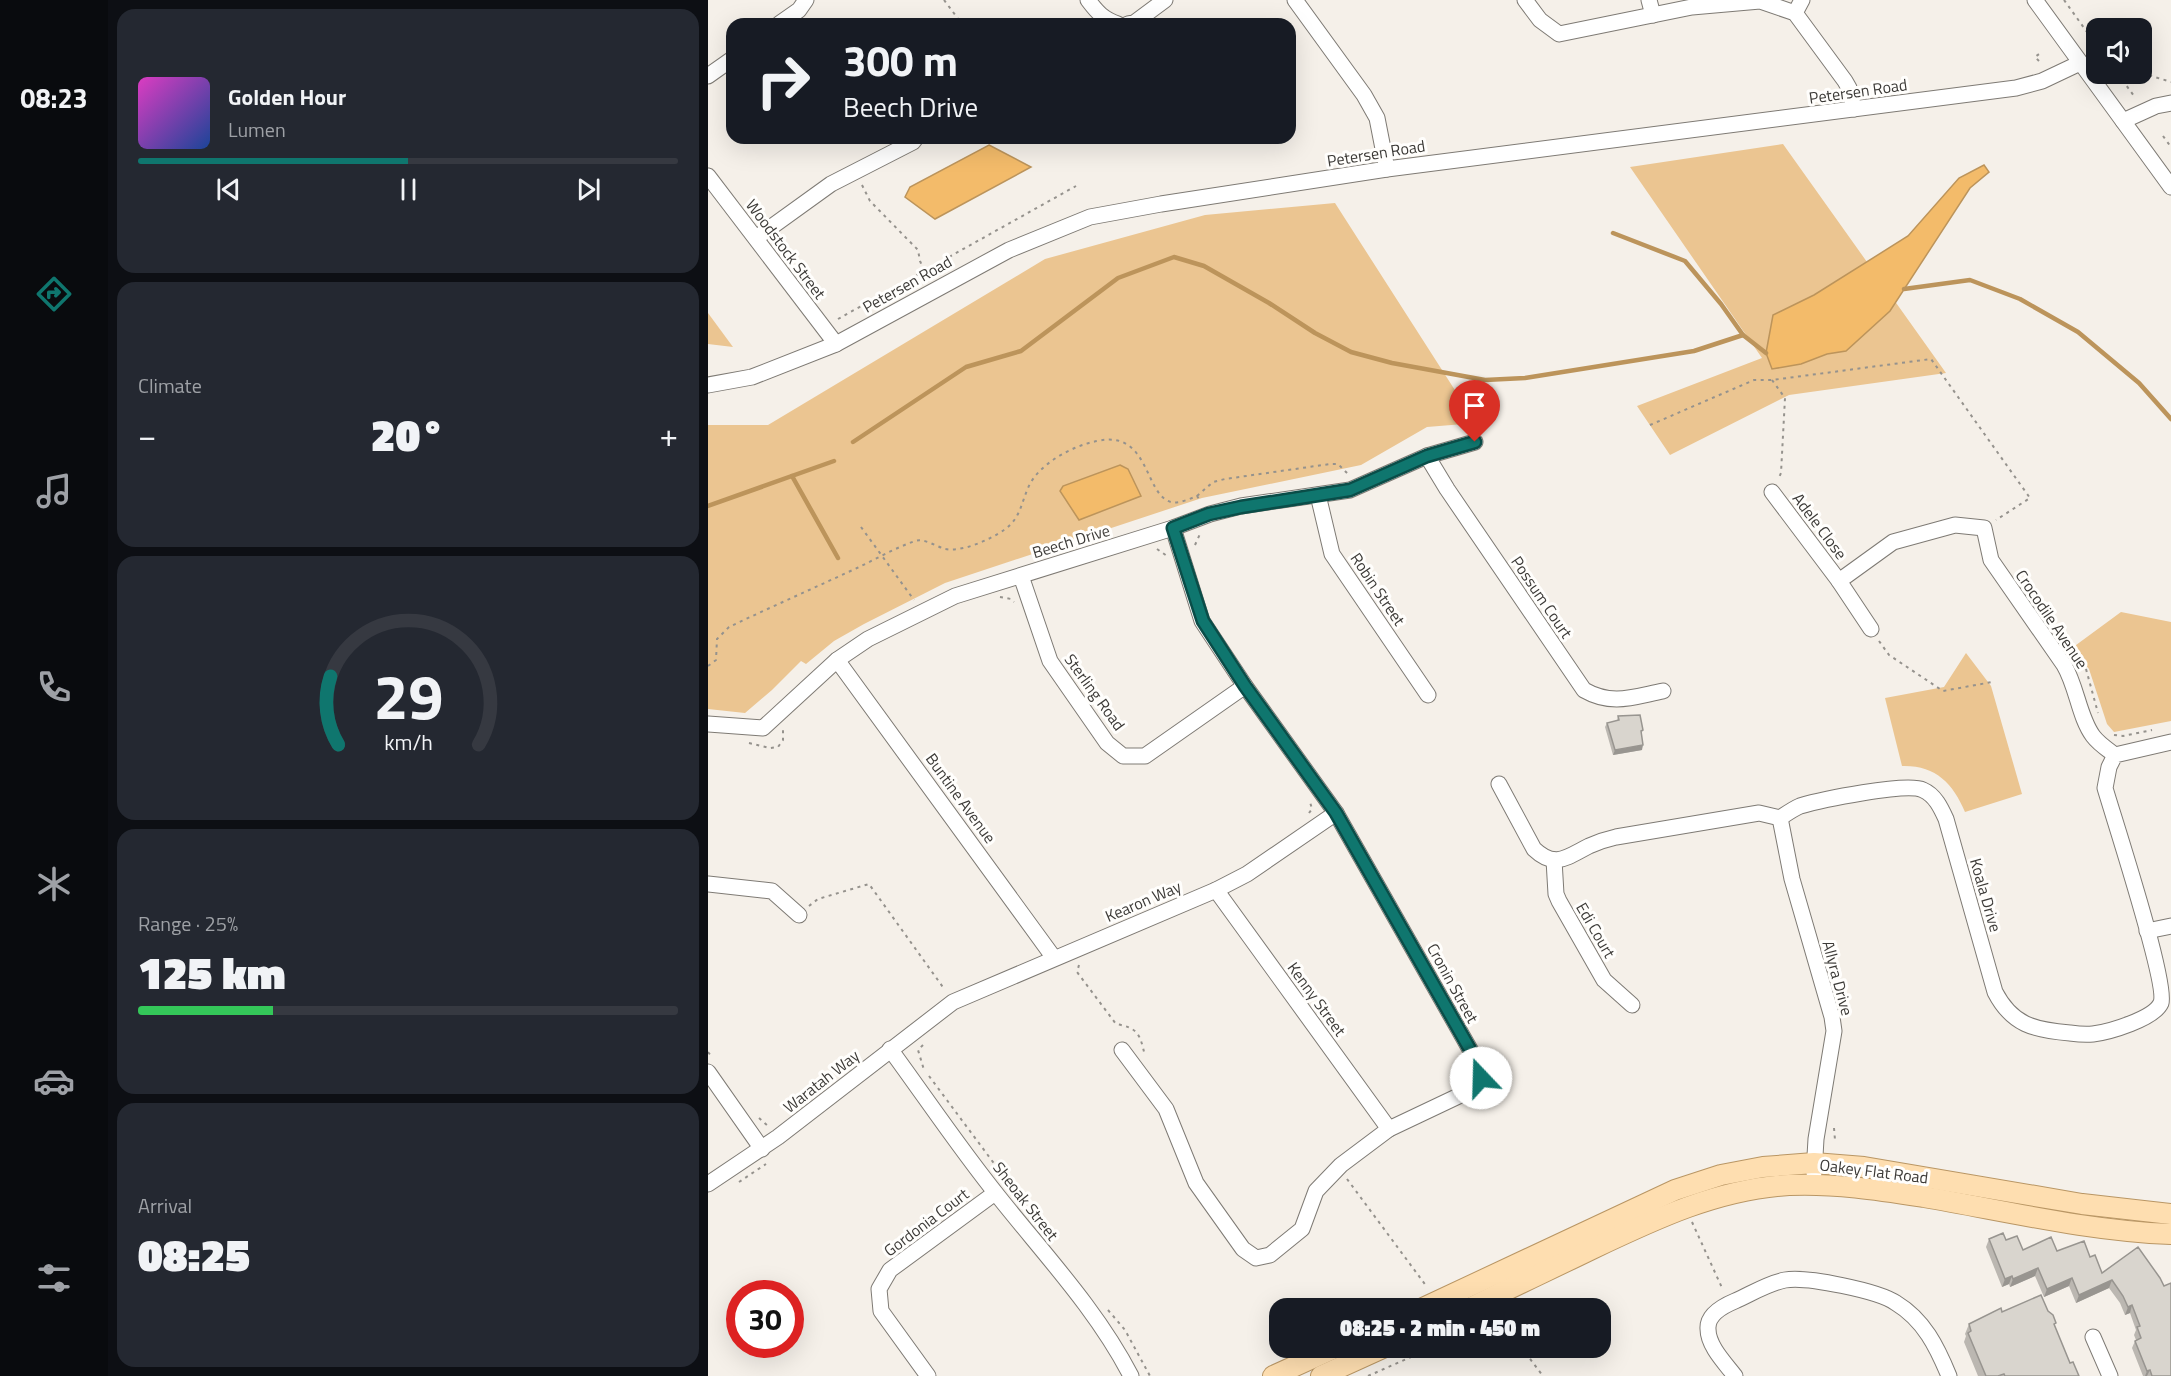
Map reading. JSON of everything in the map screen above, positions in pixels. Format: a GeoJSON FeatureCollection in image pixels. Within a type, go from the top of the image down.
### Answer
{"type":"FeatureCollection","features":[{"type":"Feature","properties":{"kind":"main road","name":"Oakey Flat Road"},"geometry":{"type":"LineString","coordinates":[[1444,1298],[1698,1181],[1741,1171],[1788,1164],[1814,1163],[1864,1167],[2082,1204],[2171,1214]]}},
{"type":"Feature","properties":{"kind":"main road","name":"Oakey Flat Road"},"geometry":{"type":"LineString","coordinates":[[1491,1298],[1646,1224],[1693,1205],[1761,1188],[1814,1185],[1880,1190],[2079,1224],[2171,1234]]}},
{"type":"Feature","properties":{"kind":"main road"},"geometry":{"type":"LineString","coordinates":[[1273,1376],[1313,1358]]}},
{"type":"Feature","properties":{"kind":"main road"},"geometry":{"type":"LineString","coordinates":[[1321,1376],[1361,1358]]}},
{"type":"Feature","properties":{"kind":"street"},"geometry":{"type":"LineString","coordinates":[[788,18],[799,10],[806,0]]}},
{"type":"Feature","properties":{"kind":"street"},"geometry":{"type":"LineString","coordinates":[[1088,0],[1104,18]]}},
{"type":"Feature","properties":{"kind":"street"},"geometry":{"type":"LineString","coordinates":[[1141,18],[1165,0]]}},
{"type":"Feature","properties":{"kind":"street"},"geometry":{"type":"LineString","coordinates":[[1295,0],[1364,94],[1377,118],[1387,169]]}},
{"type":"Feature","properties":{"kind":"street"},"geometry":{"type":"LineString","coordinates":[[1525,0],[1540,20],[1559,34],[1651,7],[1692,7],[1761,1],[1799,7],[1847,84],[1854,109]]}},
{"type":"Feature","properties":{"kind":"street"},"geometry":{"type":"LineString","coordinates":[[2035,0],[2171,187]]}},
{"type":"Feature","properties":{"kind":"street"},"geometry":{"type":"LineString","coordinates":[[708,76],[726,63]]}},
{"type":"Feature","properties":{"kind":"street","name":"Petersen Road"},"geometry":{"type":"LineString","coordinates":[[708,386],[752,377],[836,344],[1009,250],[1090,218],[1161,204],[1387,169],[2022,87],[2042,81],[2080,63]]}},
{"type":"Feature","properties":{"kind":"street"},"geometry":{"type":"LineString","coordinates":[[2123,121],[2156,106],[2171,103]]}},
{"type":"Feature","properties":{"kind":"street"},"geometry":{"type":"LineString","coordinates":[[756,238],[831,184],[908,144]]}},
{"type":"Feature","properties":{"kind":"street","name":"Woodstock Street"},"geometry":{"type":"LineString","coordinates":[[708,176],[836,344]]}},
{"type":"Feature","properties":{"kind":"street","name":"Beech Drive"},"geometry":{"type":"LineString","coordinates":[[708,724],[763,728],[837,660],[868,639],[956,596],[1173,528],[1209,514],[1356,488],[1427,456],[1475,442]]}},
{"type":"Feature","properties":{"kind":"street","name":"Possum Court"},"geometry":{"type":"LineString","coordinates":[[1427,456],[1584,690],[1598,698],[1615,700],[1663,691]]}},
{"type":"Feature","properties":{"kind":"street","name":"Adele Close"},"geometry":{"type":"LineString","coordinates":[[1772,492],[1839,581],[1871,629]]}},
{"type":"Feature","properties":{"kind":"street","name":"Robin Street"},"geometry":{"type":"LineString","coordinates":[[1318,495],[1332,554],[1428,695]]}},
{"type":"Feature","properties":{"kind":"street"},"geometry":{"type":"LineString","coordinates":[[1839,581],[1893,542],[1955,525],[1984,528]]}},
{"type":"Feature","properties":{"kind":"street","name":"Cronin Street"},"geometry":{"type":"LineString","coordinates":[[1122,1050],[1166,1109],[1196,1183],[1243,1250],[1256,1258],[1270,1255],[1302,1229],[1316,1191],[1341,1165],[1389,1129],[1467,1092],[1481,1078],[1476,1060],[1336,813],[1245,686],[1203,621],[1173,528]]}},
{"type":"Feature","properties":{"kind":"street","name":"Crocodile Avenue"},"geometry":{"type":"LineString","coordinates":[[1984,528],[1990,560],[2073,679],[2092,735],[2099,744],[2115,755]]}},
{"type":"Feature","properties":{"kind":"street","name":"Sterling Road"},"geometry":{"type":"LineString","coordinates":[[1021,576],[1050,661],[1107,742],[1123,756],[1145,756],[1245,686]]}},
{"type":"Feature","properties":{"kind":"street","name":"Buntine Avenue"},"geometry":{"type":"LineString","coordinates":[[837,660],[1054,958]]}},
{"type":"Feature","properties":{"kind":"street"},"geometry":{"type":"LineString","coordinates":[[2115,755],[2171,742]]}},
{"type":"Feature","properties":{"kind":"street","name":"Koala Drive"},"geometry":{"type":"LineString","coordinates":[[1780,818],[1802,806],[1890,789],[1913,787],[1927,792],[1942,808],[1946,819],[1995,992],[2006,1011],[2028,1025],[2059,1032],[2089,1035],[2137,1021],[2152,1013],[2161,1002],[2162,994],[2147,931],[2105,788],[2109,767],[2115,755]]}},
{"type":"Feature","properties":{"kind":"street"},"geometry":{"type":"LineString","coordinates":[[1499,784],[1534,849],[1543,857],[1554,860],[1563,860],[1600,841],[1616,837],[1759,813],[1780,818]]}},
{"type":"Feature","properties":{"kind":"street","name":"Kearon Way"},"geometry":{"type":"LineString","coordinates":[[953,1002],[1216,890],[1247,874],[1336,813]]}},
{"type":"Feature","properties":{"kind":"street","name":"Allyra Drive"},"geometry":{"type":"LineString","coordinates":[[1780,818],[1792,879],[1834,1031],[1819,1119],[1814,1185]]}},
{"type":"Feature","properties":{"kind":"street","name":"Edi Court"},"geometry":{"type":"LineString","coordinates":[[1554,860],[1556,894],[1559,901],[1604,980],[1632,1005]]}},
{"type":"Feature","properties":{"kind":"street"},"geometry":{"type":"LineString","coordinates":[[708,884],[772,891],[799,915]]}},
{"type":"Feature","properties":{"kind":"street","name":"Kenny Street"},"geometry":{"type":"LineString","coordinates":[[1216,890],[1389,1129]]}},
{"type":"Feature","properties":{"kind":"street"},"geometry":{"type":"LineString","coordinates":[[2147,931],[2171,926]]}},
{"type":"Feature","properties":{"kind":"street","name":"Waratah Way"},"geometry":{"type":"LineString","coordinates":[[708,1184],[762,1149],[953,1002]]}},
{"type":"Feature","properties":{"kind":"street","name":"Sheoak Street"},"geometry":{"type":"LineString","coordinates":[[890,1049],[995,1193],[1089,1310],[1109,1338],[1131,1376]]}},
{"type":"Feature","properties":{"kind":"street"},"geometry":{"type":"LineString","coordinates":[[708,1072],[762,1149]]}},
{"type":"Feature","properties":{"kind":"street","name":"Gordonia Court"},"geometry":{"type":"LineString","coordinates":[[928,1376],[881,1311],[879,1289],[890,1270],[995,1193]]}},
{"type":"Feature","properties":{"kind":"street"},"geometry":{"type":"LineString","coordinates":[[1735,1376],[1709,1338],[1707,1328],[1709,1320],[1719,1309],[1776,1282],[1788,1280],[1802,1280],[1880,1295],[1895,1302],[1916,1319],[1933,1341],[1949,1376]]}},
{"type":"Feature","properties":{"kind":"street"},"geometry":{"type":"LineString","coordinates":[[2093,1337],[2110,1376]]}},
{"type":"Feature","properties":{"kind":"path"},"geometry":{"type":"LineString","coordinates":[[944,0],[958,18]]}},
{"type":"Feature","properties":{"kind":"path"},"geometry":{"type":"LineString","coordinates":[[2064,0],[2086,31]]}},
{"type":"Feature","properties":{"kind":"path"},"geometry":{"type":"LineString","coordinates":[[2077,27],[2081,24]]}},
{"type":"Feature","properties":{"kind":"path"},"geometry":{"type":"LineString","coordinates":[[2039,61],[2036,57],[2042,52]]}},
{"type":"Feature","properties":{"kind":"path"},"geometry":{"type":"LineString","coordinates":[[2152,77],[2171,82]]}},
{"type":"Feature","properties":{"kind":"path"},"geometry":{"type":"LineString","coordinates":[[2125,84],[2134,96]]}},
{"type":"Feature","properties":{"kind":"path"},"geometry":{"type":"LineString","coordinates":[[2163,135],[2171,147]]}},
{"type":"Feature","properties":{"kind":"path"},"geometry":{"type":"LineString","coordinates":[[856,172],[870,201],[918,250],[924,271],[934,289]]}},
{"type":"Feature","properties":{"kind":"path"},"geometry":{"type":"LineString","coordinates":[[838,319],[1076,186]]}},
{"type":"Feature","properties":{"kind":"path"},"geometry":{"type":"LineString","coordinates":[[1650,425],[1754,380],[1772,380],[1931,359],[2030,498],[1984,528]]}},
{"type":"Feature","properties":{"kind":"path"},"geometry":{"type":"LineString","coordinates":[[1772,380],[1785,398],[1781,473],[1772,492]]}},
{"type":"Feature","properties":{"kind":"path"},"geometry":{"type":"LineString","coordinates":[[708,666],[716,660],[717,639],[729,627],[883,556],[916,541],[957,550],[996,535],[1012,524],[1020,512],[1028,487],[1039,470],[1052,460],[1095,441],[1107,440],[1131,448],[1141,458],[1163,499],[1173,503],[1197,496],[1213,482],[1225,479],[1330,464],[1338,464],[1344,468],[1356,488]]}},
{"type":"Feature","properties":{"kind":"path"},"geometry":{"type":"LineString","coordinates":[[1197,496],[1209,514]]}},
{"type":"Feature","properties":{"kind":"path"},"geometry":{"type":"LineString","coordinates":[[861,527],[922,612]]}},
{"type":"Feature","properties":{"kind":"path"},"geometry":{"type":"LineString","coordinates":[[1182,556],[1195,552],[1198,537],[1206,530]]}},
{"type":"Feature","properties":{"kind":"path"},"geometry":{"type":"LineString","coordinates":[[1871,629],[1889,655],[1943,691],[1992,682]]}},
{"type":"Feature","properties":{"kind":"path"},"geometry":{"type":"LineString","coordinates":[[2086,669],[2100,718]]}},
{"type":"Feature","properties":{"kind":"path"},"geometry":{"type":"LineString","coordinates":[[2110,735],[2123,736],[2157,729]]}},
{"type":"Feature","properties":{"kind":"path"},"geometry":{"type":"LineString","coordinates":[[799,915],[818,899],[870,884],[953,1002]]}},
{"type":"Feature","properties":{"kind":"path"},"geometry":{"type":"LineString","coordinates":[[1075,949],[1080,960],[1077,972],[1116,1024],[1136,1030],[1146,1062]]}},
{"type":"Feature","properties":{"kind":"path"},"geometry":{"type":"LineString","coordinates":[[928,1038],[918,1050],[923,1068],[1021,1199]]}},
{"type":"Feature","properties":{"kind":"path"},"geometry":{"type":"LineString","coordinates":[[1834,1128],[1835,1140]]}},
{"type":"Feature","properties":{"kind":"path"},"geometry":{"type":"LineString","coordinates":[[1340,1181],[1346,1177]]}},
{"type":"Feature","properties":{"kind":"path"},"geometry":{"type":"LineString","coordinates":[[1701,1219],[1692,1222],[1729,1304]]}},
{"type":"Feature","properties":{"kind":"path"},"geometry":{"type":"LineString","coordinates":[[1104,1304],[1125,1330],[1150,1376]]}},
{"type":"Feature","properties":{"kind":"path"},"geometry":{"type":"LineString","coordinates":[[1368,1376],[1409,1358]]}},
{"type":"Feature","properties":{"kind":"path"},"geometry":{"type":"LineString","coordinates":[[1529,1358],[1543,1376]]}},
{"type":"Feature","properties":{"kind":"shaded area"},"geometry":{"type":"Polygon","coordinates":[[[1783,144],[1946,373],[1789,395],[1670,455],[1637,406],[1762,358],[1630,167],[1783,144]]]}},
{"type":"Feature","properties":{"kind":"shaded area"},"geometry":{"type":"Polygon","coordinates":[[[989,145],[1031,167],[935,219],[905,197],[910,187],[989,145]]]}},
{"type":"Feature","properties":{"kind":"shaded area"},"geometry":{"type":"Polygon","coordinates":[[[1984,165],[1989,172],[1970,188],[1890,311],[1846,351],[1827,354],[1801,364],[1772,369],[1766,353],[1773,315],[1814,295],[1908,236],[1959,178],[1984,165]]]}},
{"type":"Feature","properties":{"kind":"shaded area"},"geometry":{"type":"Polygon","coordinates":[[[1335,203],[1476,423],[1427,427],[1361,465],[1202,498],[945,583],[834,641],[806,664],[801,661],[745,713],[708,709],[708,425],[768,425],[1045,259],[1205,215],[1335,203]]]}},
{"type":"Feature","properties":{"kind":"shaded area"},"geometry":{"type":"Polygon","coordinates":[[[708,313],[733,347],[708,344],[708,313]]]}},
{"type":"Feature","properties":{"kind":"shaded area"},"geometry":{"type":"Polygon","coordinates":[[[1120,465],[1128,469],[1141,496],[1079,520],[1060,491],[1063,486],[1120,465]]]}},
{"type":"Feature","properties":{"kind":"shaded area"},"geometry":{"type":"Polygon","coordinates":[[[2121,612],[2171,622],[2171,721],[2114,732],[2107,724],[2089,669],[2072,648],[2121,612]]]}},
{"type":"Feature","properties":{"kind":"shaded area"},"geometry":{"type":"Polygon","coordinates":[[[1966,653],[1991,686],[2022,794],[1965,812],[1955,792],[1933,772],[1914,766],[1902,766],[1885,698],[1944,687],[1966,653]]]}},
{"type":"Feature","properties":{"kind":"building"},"geometry":{"type":"Polygon","coordinates":[[[1640,715],[1643,745],[1615,750],[1607,723],[1619,720],[1618,716],[1640,715]]]}},
{"type":"Feature","properties":{"kind":"building"},"geometry":{"type":"Polygon","coordinates":[[[2003,1233],[2006,1240],[2017,1236],[2023,1250],[2051,1237],[2057,1251],[2084,1241],[2090,1257],[2095,1255],[2102,1273],[2138,1247],[2164,1286],[2171,1283],[2171,1376],[2152,1376],[2150,1370],[2147,1371],[2135,1341],[2141,1338],[2137,1327],[2140,1326],[2132,1305],[2128,1307],[2112,1280],[2079,1295],[2072,1278],[2047,1289],[2038,1268],[2013,1279],[2012,1276],[2005,1279],[1989,1239],[2003,1233]]]}},
{"type":"Feature","properties":{"kind":"building"},"geometry":{"type":"Polygon","coordinates":[[[2041,1295],[2048,1311],[2053,1315],[2056,1323],[2054,1324],[2070,1363],[2073,1362],[2079,1376],[2005,1376],[2004,1374],[1986,1376],[1968,1333],[1971,1331],[1969,1324],[2001,1308],[2002,1312],[2041,1295]]]}},
{"type":"Feature","properties":{"kind":"waterway"},"geometry":{"type":"LineString","coordinates":[[1613,233],[1685,261],[1721,304],[1743,335]]}},
{"type":"Feature","properties":{"kind":"waterway"},"geometry":{"type":"LineString","coordinates":[[853,442],[966,367],[1021,351],[1118,278],[1174,257],[1204,266],[1351,352],[1392,363],[1485,380],[1525,378],[1694,351],[1743,335],[1766,353]]}},
{"type":"Feature","properties":{"kind":"waterway"},"geometry":{"type":"LineString","coordinates":[[1904,289],[1970,280],[2020,299],[2078,332],[2139,383],[2171,419]]}},
{"type":"Feature","properties":{"kind":"waterway"},"geometry":{"type":"LineString","coordinates":[[708,506],[834,461]]}},
{"type":"Feature","properties":{"kind":"waterway"},"geometry":{"type":"LineString","coordinates":[[792,476],[838,558]]}},
{"type":"Feature","properties":{"kind":"route"},"geometry":{"type":"LineString","coordinates":[[1475,442],[1427,456],[1350,490],[1241,507],[1209,514],[1173,528],[1203,621],[1245,686],[1336,813],[1476,1060],[1481,1078]]}}]}
